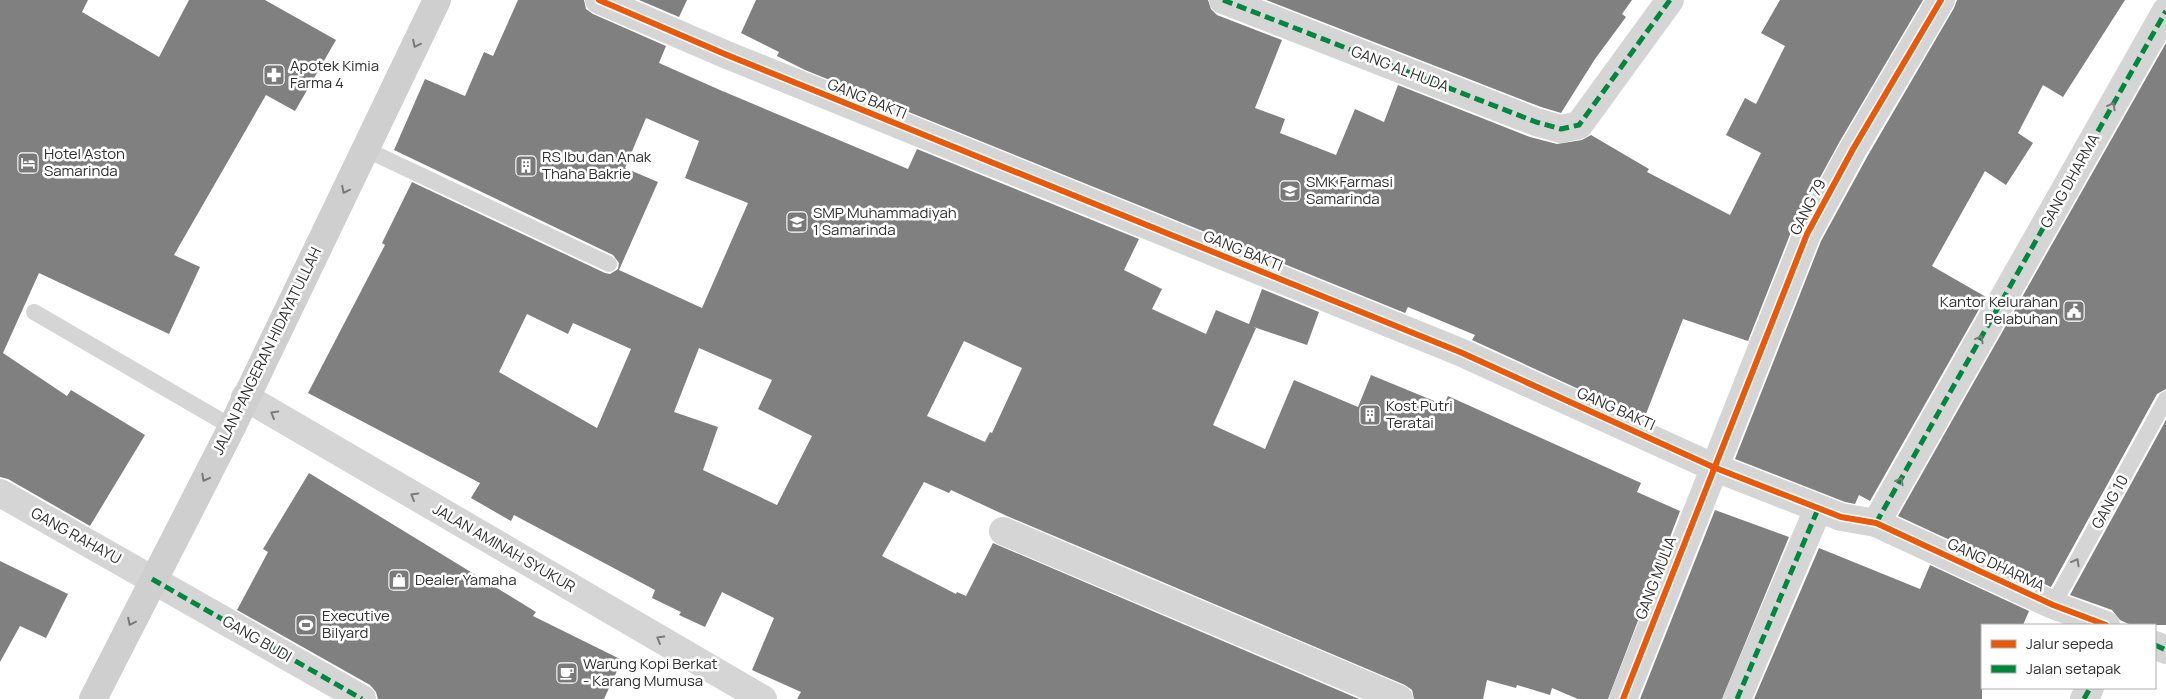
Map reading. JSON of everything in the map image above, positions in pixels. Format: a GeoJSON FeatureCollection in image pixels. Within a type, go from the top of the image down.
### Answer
{"type":"FeatureCollection","features":[{"type":"Feature","properties":{"kind":"main road","name":"JALAN PANGERAN HIDAYATULLAH"},"geometry":{"type":"LineString","coordinates":[[93,699],[152,579],[232,427],[437,0]]}},
{"type":"Feature","properties":{"kind":"street","name":"GANG BAKTI"},"geometry":{"type":"LineString","coordinates":[[599,0],[727,55],[1460,352],[1713,467],[1841,517],[1876,523]]}},
{"type":"Feature","properties":{"kind":"street","name":"GANG AL HUDA"},"geometry":{"type":"LineString","coordinates":[[1223,0],[1536,122],[1562,129],[1579,125],[1670,0]]}},
{"type":"Feature","properties":{"kind":"street","name":"GANG 79"},"geometry":{"type":"LineString","coordinates":[[1713,467],[1807,234],[1853,149],[1941,0]]}},
{"type":"Feature","properties":{"kind":"street","name":"GANG DHARMA"},"geometry":{"type":"LineString","coordinates":[[2103,624],[2053,605],[1876,523],[2166,11]]}},
{"type":"Feature","properties":{"kind":"street","name":"JALAN AMINAH SYUKUR"},"geometry":{"type":"LineString","coordinates":[[245,398],[763,699]]}},
{"type":"Feature","properties":{"kind":"street","name":"GANG MULIA"},"geometry":{"type":"LineString","coordinates":[[1623,699],[1713,467]]}},
{"type":"Feature","properties":{"kind":"street","name":"GANG RAHAYU"},"geometry":{"type":"LineString","coordinates":[[0,493],[152,579]]}},
{"type":"Feature","properties":{"kind":"street"},"geometry":{"type":"LineString","coordinates":[[1737,699],[1818,509]]}},
{"type":"Feature","properties":{"kind":"street"},"geometry":{"type":"LineString","coordinates":[[1003,531],[1399,699]]}},
{"type":"Feature","properties":{"kind":"street","name":"GANG BUDI"},"geometry":{"type":"LineString","coordinates":[[152,579],[362,699]]}},
{"type":"Feature","properties":{"kind":"lane"},"geometry":{"type":"LineString","coordinates":[[365,149],[608,264]]}},
{"type":"Feature","properties":{"kind":"lane"},"geometry":{"type":"LineString","coordinates":[[34,312],[232,427]]}},
{"type":"Feature","properties":{"kind":"lane","name":"GANG 10"},"geometry":{"type":"LineString","coordinates":[[2053,605],[2166,399]]}},
{"type":"Feature","properties":{"kind":"building"},"geometry":{"type":"Polygon","coordinates":[[[0,0],[88,0],[82,12],[159,57],[189,0],[265,0],[336,40],[295,111],[266,95],[174,255],[200,267],[169,334],[39,273],[3,353],[67,396],[71,390],[145,435],[90,526],[8,479],[0,477],[0,0]]]}},
{"type":"Feature","properties":{"kind":"building"},"geometry":{"type":"Polygon","coordinates":[[[518,0],[584,0],[586,9],[593,14],[666,46],[659,63],[720,90],[908,169],[917,149],[1139,239],[1124,270],[1162,289],[1152,309],[1206,334],[1216,310],[1249,324],[1262,289],[1319,312],[1307,345],[1251,326],[1256,328],[1213,425],[1265,449],[1294,380],[1358,407],[1371,375],[1444,405],[1448,396],[1641,483],[1637,492],[1680,511],[1608,699],[1578,699],[1552,688],[1550,695],[1517,685],[1516,688],[1487,680],[1483,699],[1414,699],[1412,690],[1405,685],[1007,516],[951,490],[949,493],[924,482],[882,556],[956,594],[957,592],[966,596],[993,543],[1359,699],[797,699],[801,692],[752,670],[774,618],[722,592],[705,627],[679,615],[681,612],[652,598],[655,590],[514,515],[511,521],[471,498],[480,483],[308,393],[385,245],[382,243],[412,182],[605,273],[610,274],[618,269],[619,263],[613,255],[394,150],[425,79],[465,96],[484,52],[493,56],[518,0]],[[646,118],[625,168],[658,182],[619,270],[702,308],[748,203],[685,178],[699,141],[646,118]],[[527,314],[499,372],[597,428],[631,349],[573,323],[568,334],[527,314]],[[964,341],[927,416],[985,442],[990,432],[992,433],[1022,368],[964,341]],[[699,348],[674,412],[718,427],[703,470],[777,505],[812,436],[758,409],[772,380],[699,348]]]}},
{"type":"Feature","properties":{"kind":"building"},"geometry":{"type":"Polygon","coordinates":[[[639,0],[687,0],[679,17],[639,0]]]}},
{"type":"Feature","properties":{"kind":"building"},"geometry":{"type":"Polygon","coordinates":[[[756,0],[1208,0],[1211,9],[1217,15],[1282,40],[1255,108],[1285,119],[1280,133],[1336,155],[1355,109],[1384,122],[1398,85],[1530,137],[1557,144],[1582,140],[1591,135],[1649,169],[1647,172],[1730,215],[1761,153],[1726,135],[1745,98],[1756,104],[1785,46],[1761,33],[1780,0],[1923,0],[1840,141],[1793,227],[1748,341],[1683,319],[1644,419],[1472,340],[1475,335],[1408,307],[1405,313],[805,70],[777,56],[779,52],[741,33],[756,0]]]}},
{"type":"Feature","properties":{"kind":"building"},"geometry":{"type":"Polygon","coordinates":[[[1266,0],[1632,0],[1622,14],[1626,17],[1595,59],[1561,113],[1541,107],[1266,0]]]}},
{"type":"Feature","properties":{"kind":"building"},"geometry":{"type":"Polygon","coordinates":[[[1957,0],[2125,0],[2063,97],[2043,85],[2018,133],[2033,143],[2006,185],[1985,171],[1932,266],[1986,297],[1870,501],[1859,495],[1855,504],[1845,502],[1735,459],[1821,241],[1957,0]]]}},
{"type":"Feature","properties":{"kind":"building"},"geometry":{"type":"Polygon","coordinates":[[[2166,43],[2166,389],[2157,394],[2051,587],[1898,516],[2166,43]]]}},
{"type":"Feature","properties":{"kind":"building"},"geometry":{"type":"Polygon","coordinates":[[[2166,420],[2166,625],[2129,624],[2120,620],[2112,610],[2070,595],[2166,420]]]}},
{"type":"Feature","properties":{"kind":"building"},"geometry":{"type":"Polygon","coordinates":[[[309,473],[536,612],[533,616],[622,660],[604,699],[378,699],[376,692],[370,685],[237,610],[268,552],[263,549],[309,473]]]}},
{"type":"Feature","properties":{"kind":"building"},"geometry":{"type":"Polygon","coordinates":[[[1715,510],[1789,537],[1722,699],[1640,699],[1715,510]]]}},
{"type":"Feature","properties":{"kind":"building"},"geometry":{"type":"Polygon","coordinates":[[[1819,548],[1920,589],[1930,565],[2029,611],[2023,624],[1981,624],[1982,699],[1754,699],[1819,548]]]}},
{"type":"Feature","properties":{"kind":"building"},"geometry":{"type":"Polygon","coordinates":[[[0,561],[68,594],[46,638],[20,626],[0,662],[0,561]]]}},
{"type":"Feature","properties":{"kind":"marked path"},"geometry":{"type":"LineString","coordinates":[[1223,0],[1536,122],[1561,129],[1579,125],[1670,0]]}},
{"type":"Feature","properties":{"kind":"marked path"},"geometry":{"type":"LineString","coordinates":[[1876,523],[2166,11]]}},
{"type":"Feature","properties":{"kind":"marked path"},"geometry":{"type":"LineString","coordinates":[[1737,699],[1818,509]]}},
{"type":"Feature","properties":{"kind":"marked path"},"geometry":{"type":"LineString","coordinates":[[152,579],[362,699]]}},
{"type":"Feature","properties":{"kind":"marked path"},"geometry":{"type":"LineString","coordinates":[[2156,645],[2166,650]]}},
{"type":"Feature","properties":{"kind":"marked path"},"geometry":{"type":"LineString","coordinates":[[2084,699],[2089,689]]}},
{"type":"Feature","properties":{"kind":"cycle path"},"geometry":{"type":"LineString","coordinates":[[599,0],[727,55],[1460,352],[1713,467],[1841,517],[1876,523],[2053,605],[2103,624]]}},
{"type":"Feature","properties":{"kind":"cycle path"},"geometry":{"type":"LineString","coordinates":[[1623,699],[1807,234],[1853,149],[1941,0]]}},
{"type":"Feature","properties":{"kind":"place","name":"Apotek Kimia Farma 4"},"geometry":{"type":"Point","coordinates":[274,75]}},
{"type":"Feature","properties":{"kind":"place","name":"Hotel Aston Samarinda"},"geometry":{"type":"Point","coordinates":[28,163]}},
{"type":"Feature","properties":{"kind":"place","name":"RS Ibu dan Anak Thaha Bakrie"},"geometry":{"type":"Point","coordinates":[526,166]}},
{"type":"Feature","properties":{"kind":"place","name":"SMK Farmasi Samarinda"},"geometry":{"type":"Point","coordinates":[1290,191]}},
{"type":"Feature","properties":{"kind":"place","name":"SMP Muhammadiyah 1 Samarinda"},"geometry":{"type":"Point","coordinates":[797,222]}},
{"type":"Feature","properties":{"kind":"place","name":"Kantor Kelurahan Pelabuhan"},"geometry":{"type":"Point","coordinates":[2074,311]}},
{"type":"Feature","properties":{"kind":"place","name":"Kost Putri Teratai"},"geometry":{"type":"Point","coordinates":[1370,415]}},
{"type":"Feature","properties":{"kind":"place","name":"Dealer Yamaha"},"geometry":{"type":"Point","coordinates":[399,580]}},
{"type":"Feature","properties":{"kind":"place","name":"Executive Bilyard"},"geometry":{"type":"Point","coordinates":[306,625]}},
{"type":"Feature","properties":{"kind":"place","name":"Warung Kopi Berkat - Karang Mumusa"},"geometry":{"type":"Point","coordinates":[567,673]}}]}
